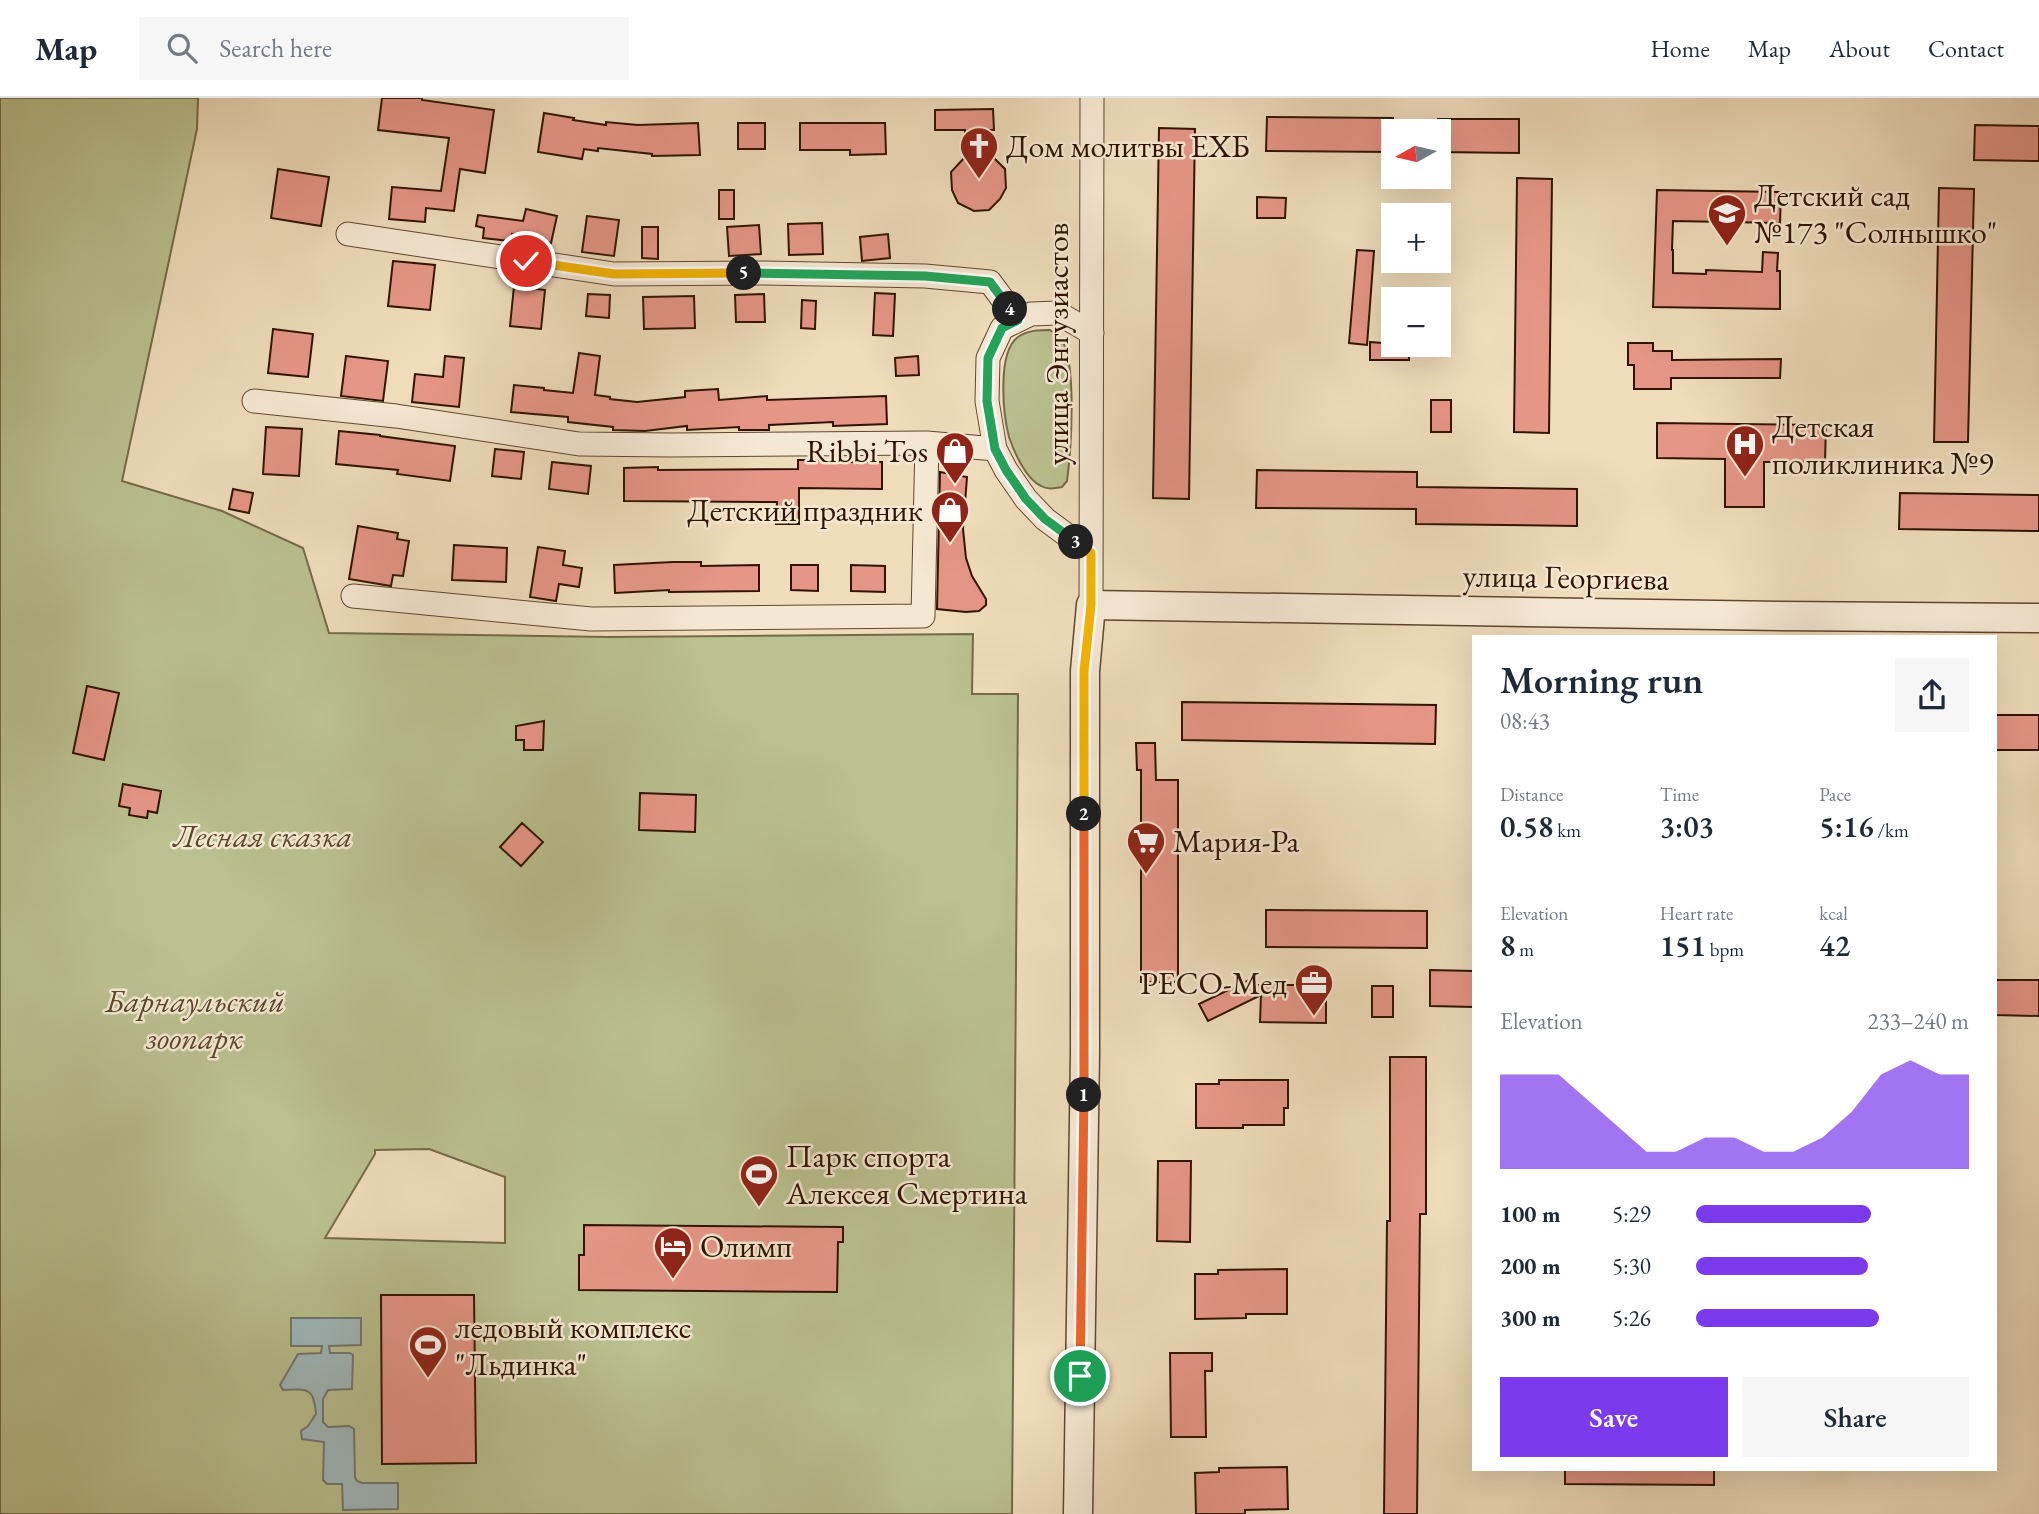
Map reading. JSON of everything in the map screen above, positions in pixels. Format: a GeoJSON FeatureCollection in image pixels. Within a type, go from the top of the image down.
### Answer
{"type":"FeatureCollection","features":[{"type":"Feature","properties":{"kind":"street","name":"улица Энтузиастов"},"geometry":{"type":"LineString","coordinates":[[1078,1514],[1085,1053],[1084,671],[1091,605],[1092,98]]}},
{"type":"Feature","properties":{"kind":"street"},"geometry":{"type":"LineString","coordinates":[[348,234],[614,274],[925,276],[990,282],[1018,320]]}},
{"type":"Feature","properties":{"kind":"street"},"geometry":{"type":"LineString","coordinates":[[1091,553],[1045,519],[1026,499],[1006,470],[995,449],[987,401],[988,358],[1002,328],[1031,314],[1058,313],[1092,333]]}},
{"type":"Feature","properties":{"kind":"street"},"geometry":{"type":"LineString","coordinates":[[254,401],[396,416],[579,444],[927,443],[995,449]]}},
{"type":"Feature","properties":{"kind":"street"},"geometry":{"type":"LineString","coordinates":[[353,596],[591,619],[923,616],[927,443]]}},
{"type":"Feature","properties":{"kind":"street","name":"улица Георгиева"},"geometry":{"type":"LineString","coordinates":[[1091,605],[2039,618]]}},
{"type":"Feature","properties":{"kind":"green space"},"geometry":{"type":"Polygon","coordinates":[[[0,98],[198,98],[197,129],[122,481],[222,511],[303,548],[329,633],[608,637],[973,634],[972,694],[1018,694],[1012,1514],[0,1514],[0,98]],[[429,1149],[375,1150],[325,1238],[505,1243],[505,1177],[429,1149]]]}},
{"type":"Feature","properties":{"kind":"green space"},"geometry":{"type":"Polygon","coordinates":[[[1050,330],[1061,339],[1067,352],[1072,409],[1067,481],[1062,487],[1046,488],[1030,478],[1014,450],[1007,427],[1003,384],[1011,345],[1026,333],[1050,330]]]}},
{"type":"Feature","properties":{"kind":"water"},"geometry":{"type":"Polygon","coordinates":[[[291,1318],[361,1318],[361,1345],[329,1346],[330,1353],[353,1355],[352,1389],[328,1390],[323,1399],[323,1422],[328,1427],[349,1426],[354,1429],[357,1481],[398,1483],[398,1509],[343,1510],[342,1484],[327,1484],[323,1480],[324,1442],[302,1439],[301,1431],[316,1414],[311,1394],[303,1390],[283,1390],[280,1385],[298,1354],[321,1353],[322,1346],[291,1346],[291,1318]]]}},
{"type":"Feature","properties":{"kind":"building"},"geometry":{"type":"Polygon","coordinates":[[[382,98],[422,98],[494,110],[485,173],[460,169],[454,211],[426,208],[425,222],[389,219],[392,187],[441,191],[449,138],[378,130],[382,98]]]}},
{"type":"Feature","properties":{"kind":"building","name":"Дом молитвы ЕХБ"},"geometry":{"type":"Polygon","coordinates":[[[993,109],[994,130],[989,130],[991,155],[1005,169],[1006,188],[989,210],[974,211],[958,203],[952,190],[951,172],[965,157],[965,130],[935,130],[935,110],[993,109]]]}},
{"type":"Feature","properties":{"kind":"building"},"geometry":{"type":"Polygon","coordinates":[[[544,113],[606,125],[606,122],[638,125],[698,123],[700,155],[652,156],[598,148],[598,151],[584,149],[582,159],[538,152],[544,113]]]}},
{"type":"Feature","properties":{"kind":"building"},"geometry":{"type":"Polygon","coordinates":[[[1267,117],[1393,118],[1381,119],[1381,152],[1266,151],[1267,117]]]}},
{"type":"Feature","properties":{"kind":"building"},"geometry":{"type":"Polygon","coordinates":[[[1451,119],[1519,119],[1519,153],[1451,152],[1451,119]]]}},
{"type":"Feature","properties":{"kind":"building"},"geometry":{"type":"Polygon","coordinates":[[[738,123],[765,123],[765,149],[738,149],[738,123]]]}},
{"type":"Feature","properties":{"kind":"building"},"geometry":{"type":"Polygon","coordinates":[[[800,123],[885,123],[886,154],[850,155],[850,150],[800,150],[800,123]]]}},
{"type":"Feature","properties":{"kind":"building"},"geometry":{"type":"Polygon","coordinates":[[[1975,125],[2039,126],[2039,161],[1974,160],[1975,125]]]}},
{"type":"Feature","properties":{"kind":"building"},"geometry":{"type":"Polygon","coordinates":[[[1159,128],[1195,129],[1189,499],[1153,498],[1159,128]]]}},
{"type":"Feature","properties":{"kind":"building"},"geometry":{"type":"Polygon","coordinates":[[[278,169],[329,177],[321,226],[271,218],[278,169]]]}},
{"type":"Feature","properties":{"kind":"building"},"geometry":{"type":"Polygon","coordinates":[[[1517,178],[1552,179],[1549,433],[1514,432],[1517,178]]]}},
{"type":"Feature","properties":{"kind":"building"},"geometry":{"type":"Polygon","coordinates":[[[1939,188],[1974,189],[1968,442],[1934,442],[1939,188]]]}},
{"type":"Feature","properties":{"kind":"building"},"geometry":{"type":"Polygon","coordinates":[[[719,190],[734,190],[734,219],[719,219],[719,190]]]}},
{"type":"Feature","properties":{"kind":"building"},"geometry":{"type":"Polygon","coordinates":[[[1657,190],[1781,192],[1780,223],[1673,221],[1672,250],[1673,273],[1706,274],[1706,270],[1762,272],[1763,252],[1778,253],[1780,309],[1653,307],[1657,190]]]}},
{"type":"Feature","properties":{"kind":"building"},"geometry":{"type":"Polygon","coordinates":[[[1257,197],[1286,198],[1285,218],[1257,218],[1257,197]]]}},
{"type":"Feature","properties":{"kind":"building"},"geometry":{"type":"Polygon","coordinates":[[[526,209],[557,216],[551,243],[512,234],[511,241],[483,238],[484,228],[476,226],[478,215],[523,221],[526,209]]]}},
{"type":"Feature","properties":{"kind":"building"},"geometry":{"type":"Polygon","coordinates":[[[587,216],[619,220],[614,256],[582,252],[587,216]]]}},
{"type":"Feature","properties":{"kind":"building"},"geometry":{"type":"Polygon","coordinates":[[[822,223],[823,254],[789,255],[788,224],[822,223]]]}},
{"type":"Feature","properties":{"kind":"building"},"geometry":{"type":"Polygon","coordinates":[[[759,225],[761,254],[729,256],[727,227],[759,225]]]}},
{"type":"Feature","properties":{"kind":"building"},"geometry":{"type":"Polygon","coordinates":[[[642,227],[658,227],[658,259],[642,258],[642,227]]]}},
{"type":"Feature","properties":{"kind":"building"},"geometry":{"type":"Polygon","coordinates":[[[888,234],[890,258],[862,261],[860,237],[888,234]]]}},
{"type":"Feature","properties":{"kind":"building"},"geometry":{"type":"Polygon","coordinates":[[[1357,250],[1374,251],[1367,345],[1349,343],[1357,250]]]}},
{"type":"Feature","properties":{"kind":"building"},"geometry":{"type":"Polygon","coordinates":[[[393,261],[435,265],[430,310],[388,306],[393,261]]]}},
{"type":"Feature","properties":{"kind":"building"},"geometry":{"type":"Polygon","coordinates":[[[514,286],[545,290],[541,329],[510,326],[514,286]]]}},
{"type":"Feature","properties":{"kind":"building"},"geometry":{"type":"Polygon","coordinates":[[[875,293],[895,294],[893,336],[873,335],[875,293]]]}},
{"type":"Feature","properties":{"kind":"building"},"geometry":{"type":"Polygon","coordinates":[[[588,294],[610,295],[609,318],[586,316],[588,294]]]}},
{"type":"Feature","properties":{"kind":"building"},"geometry":{"type":"Polygon","coordinates":[[[764,294],[765,322],[736,322],[735,295],[764,294]]]}},
{"type":"Feature","properties":{"kind":"building"},"geometry":{"type":"Polygon","coordinates":[[[694,296],[695,328],[644,329],[643,297],[694,296]]]}},
{"type":"Feature","properties":{"kind":"building"},"geometry":{"type":"Polygon","coordinates":[[[802,300],[816,301],[815,329],[801,328],[802,300]]]}},
{"type":"Feature","properties":{"kind":"building"},"geometry":{"type":"Polygon","coordinates":[[[273,329],[313,334],[308,377],[268,373],[273,329]]]}},
{"type":"Feature","properties":{"kind":"building"},"geometry":{"type":"Polygon","coordinates":[[[1370,342],[1381,343],[1381,357],[1409,357],[1409,360],[1370,360],[1370,342]]]}},
{"type":"Feature","properties":{"kind":"building"},"geometry":{"type":"Polygon","coordinates":[[[1628,343],[1653,343],[1653,351],[1672,351],[1672,360],[1781,359],[1780,378],[1671,378],[1671,389],[1634,389],[1634,365],[1628,365],[1628,343]]]}},
{"type":"Feature","properties":{"kind":"building"},"geometry":{"type":"Polygon","coordinates":[[[579,353],[600,356],[595,395],[610,399],[637,402],[685,397],[685,391],[718,389],[719,400],[767,396],[767,400],[886,396],[887,424],[833,426],[833,422],[769,425],[769,430],[739,430],[739,427],[687,430],[687,426],[645,431],[613,430],[613,427],[568,422],[568,417],[511,412],[514,385],[573,393],[579,353]]]}},
{"type":"Feature","properties":{"kind":"building"},"geometry":{"type":"Polygon","coordinates":[[[346,356],[388,361],[383,401],[341,396],[346,356]]]}},
{"type":"Feature","properties":{"kind":"building"},"geometry":{"type":"Polygon","coordinates":[[[445,356],[464,358],[459,407],[412,402],[415,374],[443,377],[445,356]]]}},
{"type":"Feature","properties":{"kind":"building"},"geometry":{"type":"Polygon","coordinates":[[[918,356],[919,375],[896,376],[895,358],[918,356]]]}},
{"type":"Feature","properties":{"kind":"building"},"geometry":{"type":"Polygon","coordinates":[[[1431,400],[1451,400],[1451,432],[1431,432],[1431,400]]]}},
{"type":"Feature","properties":{"kind":"building","name":"Детская поликлиника №9"},"geometry":{"type":"Polygon","coordinates":[[[1657,423],[1826,425],[1825,462],[1764,462],[1764,507],[1725,507],[1725,459],[1657,458],[1657,423]]]}},
{"type":"Feature","properties":{"kind":"building"},"geometry":{"type":"Polygon","coordinates":[[[266,427],[302,429],[299,476],[263,474],[266,427]]]}},
{"type":"Feature","properties":{"kind":"building"},"geometry":{"type":"Polygon","coordinates":[[[339,431],[455,446],[450,481],[397,474],[398,470],[336,464],[339,431]]]}},
{"type":"Feature","properties":{"kind":"building"},"geometry":{"type":"Polygon","coordinates":[[[495,449],[524,452],[521,479],[492,476],[495,449]]]}},
{"type":"Feature","properties":{"kind":"building"},"geometry":{"type":"Polygon","coordinates":[[[798,460],[882,462],[882,489],[799,488],[799,524],[776,524],[777,502],[624,501],[624,468],[798,469],[798,460]]]}},
{"type":"Feature","properties":{"kind":"building"},"geometry":{"type":"Polygon","coordinates":[[[552,462],[591,466],[588,494],[549,489],[552,462]]]}},
{"type":"Feature","properties":{"kind":"building"},"geometry":{"type":"Polygon","coordinates":[[[1257,470],[1417,472],[1417,487],[1577,489],[1577,526],[1416,524],[1416,509],[1256,508],[1257,470]]]}},
{"type":"Feature","properties":{"kind":"building","name":"Детский праздник"},"geometry":{"type":"Polygon","coordinates":[[[940,472],[967,477],[963,529],[966,558],[972,576],[986,599],[986,605],[979,611],[937,609],[940,472]]]}},
{"type":"Feature","properties":{"kind":"building"},"geometry":{"type":"Polygon","coordinates":[[[233,489],[253,493],[249,513],[229,509],[233,489]]]}},
{"type":"Feature","properties":{"kind":"building"},"geometry":{"type":"Polygon","coordinates":[[[1900,493],[2039,495],[2039,531],[1899,529],[1900,493]]]}},
{"type":"Feature","properties":{"kind":"building"},"geometry":{"type":"Polygon","coordinates":[[[358,526],[398,533],[397,539],[409,541],[403,576],[393,575],[391,586],[349,579],[358,526]]]}},
{"type":"Feature","properties":{"kind":"building"},"geometry":{"type":"Polygon","coordinates":[[[454,545],[507,548],[506,582],[452,580],[454,545]]]}},
{"type":"Feature","properties":{"kind":"building"},"geometry":{"type":"Polygon","coordinates":[[[538,547],[565,551],[563,565],[582,568],[579,587],[559,584],[556,601],[530,597],[538,547]]]}},
{"type":"Feature","properties":{"kind":"building"},"geometry":{"type":"Polygon","coordinates":[[[701,562],[701,566],[759,565],[759,591],[669,590],[615,593],[614,565],[701,562]]]}},
{"type":"Feature","properties":{"kind":"building"},"geometry":{"type":"Polygon","coordinates":[[[791,565],[818,565],[818,591],[791,590],[791,565]]]}},
{"type":"Feature","properties":{"kind":"building"},"geometry":{"type":"Polygon","coordinates":[[[851,565],[885,566],[885,592],[851,591],[851,565]]]}},
{"type":"Feature","properties":{"kind":"building"},"geometry":{"type":"Polygon","coordinates":[[[87,686],[119,693],[104,760],[73,753],[87,686]]]}},
{"type":"Feature","properties":{"kind":"building"},"geometry":{"type":"Polygon","coordinates":[[[1182,702],[1436,705],[1435,744],[1182,740],[1182,702]]]}},
{"type":"Feature","properties":{"kind":"building"},"geometry":{"type":"Polygon","coordinates":[[[1997,715],[2039,715],[2039,750],[1997,750],[1997,715]]]}},
{"type":"Feature","properties":{"kind":"building"},"geometry":{"type":"Polygon","coordinates":[[[544,721],[543,750],[524,750],[524,740],[516,740],[516,726],[544,721]]]}},
{"type":"Feature","properties":{"kind":"building"},"geometry":{"type":"Polygon","coordinates":[[[1136,743],[1155,743],[1156,780],[1178,780],[1178,982],[1141,982],[1141,770],[1137,770],[1136,743]]]}},
{"type":"Feature","properties":{"kind":"building"},"geometry":{"type":"Polygon","coordinates":[[[123,784],[161,791],[157,813],[148,811],[147,818],[129,815],[130,808],[119,806],[123,784]]]}},
{"type":"Feature","properties":{"kind":"building"},"geometry":{"type":"Polygon","coordinates":[[[640,793],[696,795],[695,832],[639,830],[640,793]]]}},
{"type":"Feature","properties":{"kind":"building"},"geometry":{"type":"Polygon","coordinates":[[[522,823],[543,842],[521,866],[500,847],[522,823]]]}},
{"type":"Feature","properties":{"kind":"building"},"geometry":{"type":"Polygon","coordinates":[[[1266,910],[1427,911],[1427,948],[1266,947],[1266,910]]]}},
{"type":"Feature","properties":{"kind":"building"},"geometry":{"type":"Polygon","coordinates":[[[1430,970],[1472,971],[1472,1007],[1430,1006],[1430,970]]]}},
{"type":"Feature","properties":{"kind":"building"},"geometry":{"type":"Polygon","coordinates":[[[1249,980],[1251,985],[1326,985],[1326,1023],[1260,1022],[1261,995],[1208,1021],[1199,1004],[1249,980]]]}},
{"type":"Feature","properties":{"kind":"building"},"geometry":{"type":"Polygon","coordinates":[[[1997,980],[2039,980],[2039,1016],[1997,1015],[1997,980]]]}},
{"type":"Feature","properties":{"kind":"building"},"geometry":{"type":"Polygon","coordinates":[[[1372,986],[1393,986],[1393,1017],[1372,1017],[1372,986]]]}},
{"type":"Feature","properties":{"kind":"building"},"geometry":{"type":"Polygon","coordinates":[[[1390,1057],[1426,1057],[1426,1214],[1420,1214],[1417,1514],[1384,1514],[1387,1221],[1390,1221],[1390,1057]]]}},
{"type":"Feature","properties":{"kind":"building"},"geometry":{"type":"Polygon","coordinates":[[[1219,1080],[1288,1080],[1288,1108],[1284,1108],[1284,1125],[1196,1128],[1196,1084],[1219,1084],[1219,1080]]]}},
{"type":"Feature","properties":{"kind":"building"},"geometry":{"type":"Polygon","coordinates":[[[1158,1161],[1191,1161],[1190,1242],[1157,1241],[1158,1161]]]}},
{"type":"Feature","properties":{"kind":"building"},"geometry":{"type":"Polygon","coordinates":[[[584,1225],[843,1227],[843,1242],[838,1242],[837,1292],[579,1290],[579,1255],[584,1255],[584,1225]]]}},
{"type":"Feature","properties":{"kind":"building"},"geometry":{"type":"Polygon","coordinates":[[[1287,1269],[1287,1314],[1246,1314],[1246,1318],[1195,1319],[1195,1274],[1218,1274],[1218,1270],[1287,1269]]]}},
{"type":"Feature","properties":{"kind":"building","name":"ледовый комплекс \"Льдинка\""},"geometry":{"type":"Polygon","coordinates":[[[381,1295],[474,1295],[476,1463],[382,1464],[381,1295]]]}},
{"type":"Feature","properties":{"kind":"building"},"geometry":{"type":"Polygon","coordinates":[[[1170,1353],[1212,1353],[1212,1371],[1205,1371],[1206,1437],[1171,1437],[1170,1353]]]}},
{"type":"Feature","properties":{"kind":"building"},"geometry":{"type":"Polygon","coordinates":[[[1287,1467],[1288,1509],[1245,1510],[1245,1514],[1196,1514],[1195,1473],[1219,1472],[1219,1468],[1287,1467]]]}},
{"type":"Feature","properties":{"kind":"building"},"geometry":{"type":"Polygon","coordinates":[[[1565,1471],[1714,1471],[1714,1485],[1565,1484],[1565,1471]]]}},
{"type":"Feature","properties":{"kind":"place","name":"Дом молитвы ЕХБ"},"geometry":{"type":"Point","coordinates":[979,180]}},
{"type":"Feature","properties":{"kind":"place","name":"Детский сад №173 \"Солнышко\""},"geometry":{"type":"Point","coordinates":[1727,247]}},
{"type":"Feature","properties":{"kind":"place","name":"Детская поликлиника №9"},"geometry":{"type":"Point","coordinates":[1745,478]}},
{"type":"Feature","properties":{"kind":"place","name":"Ribbi Tos"},"geometry":{"type":"Point","coordinates":[955,485]}},
{"type":"Feature","properties":{"kind":"place","name":"Детский праздник"},"geometry":{"type":"Point","coordinates":[950,544]}},
{"type":"Feature","properties":{"kind":"place","name":"Мария-Ра"},"geometry":{"type":"Point","coordinates":[1146,875]}},
{"type":"Feature","properties":{"kind":"place","name":"РЕСО-Мед"},"geometry":{"type":"Point","coordinates":[1314,1017]}},
{"type":"Feature","properties":{"kind":"place","name":"Парк спорта Алексея Смертина"},"geometry":{"type":"Point","coordinates":[759,1208]}},
{"type":"Feature","properties":{"kind":"place","name":"Олимп"},"geometry":{"type":"Point","coordinates":[673,1280]}},
{"type":"Feature","properties":{"kind":"place","name":"ледовый комплекс \"Льдинка\""},"geometry":{"type":"Point","coordinates":[428,1379]}},
{"type":"Feature","properties":{"kind":"route"},"geometry":{"type":"LineString","coordinates":[[526,261],[614,274],[925,276],[990,282],[1018,320],[1002,328],[988,358],[987,401],[995,449],[1026,499],[1045,519],[1091,553],[1091,605],[1084,671],[1085,1053],[1080,1376]]}},
{"type":"Feature","properties":{"kind":"park label","name":"Лесная сказка"},"geometry":{"type":"Point","coordinates":[263,836]}},
{"type":"Feature","properties":{"kind":"park label","name":"Барнаульский зоопарк"},"geometry":{"type":"Point","coordinates":[195,1020]}}]}
